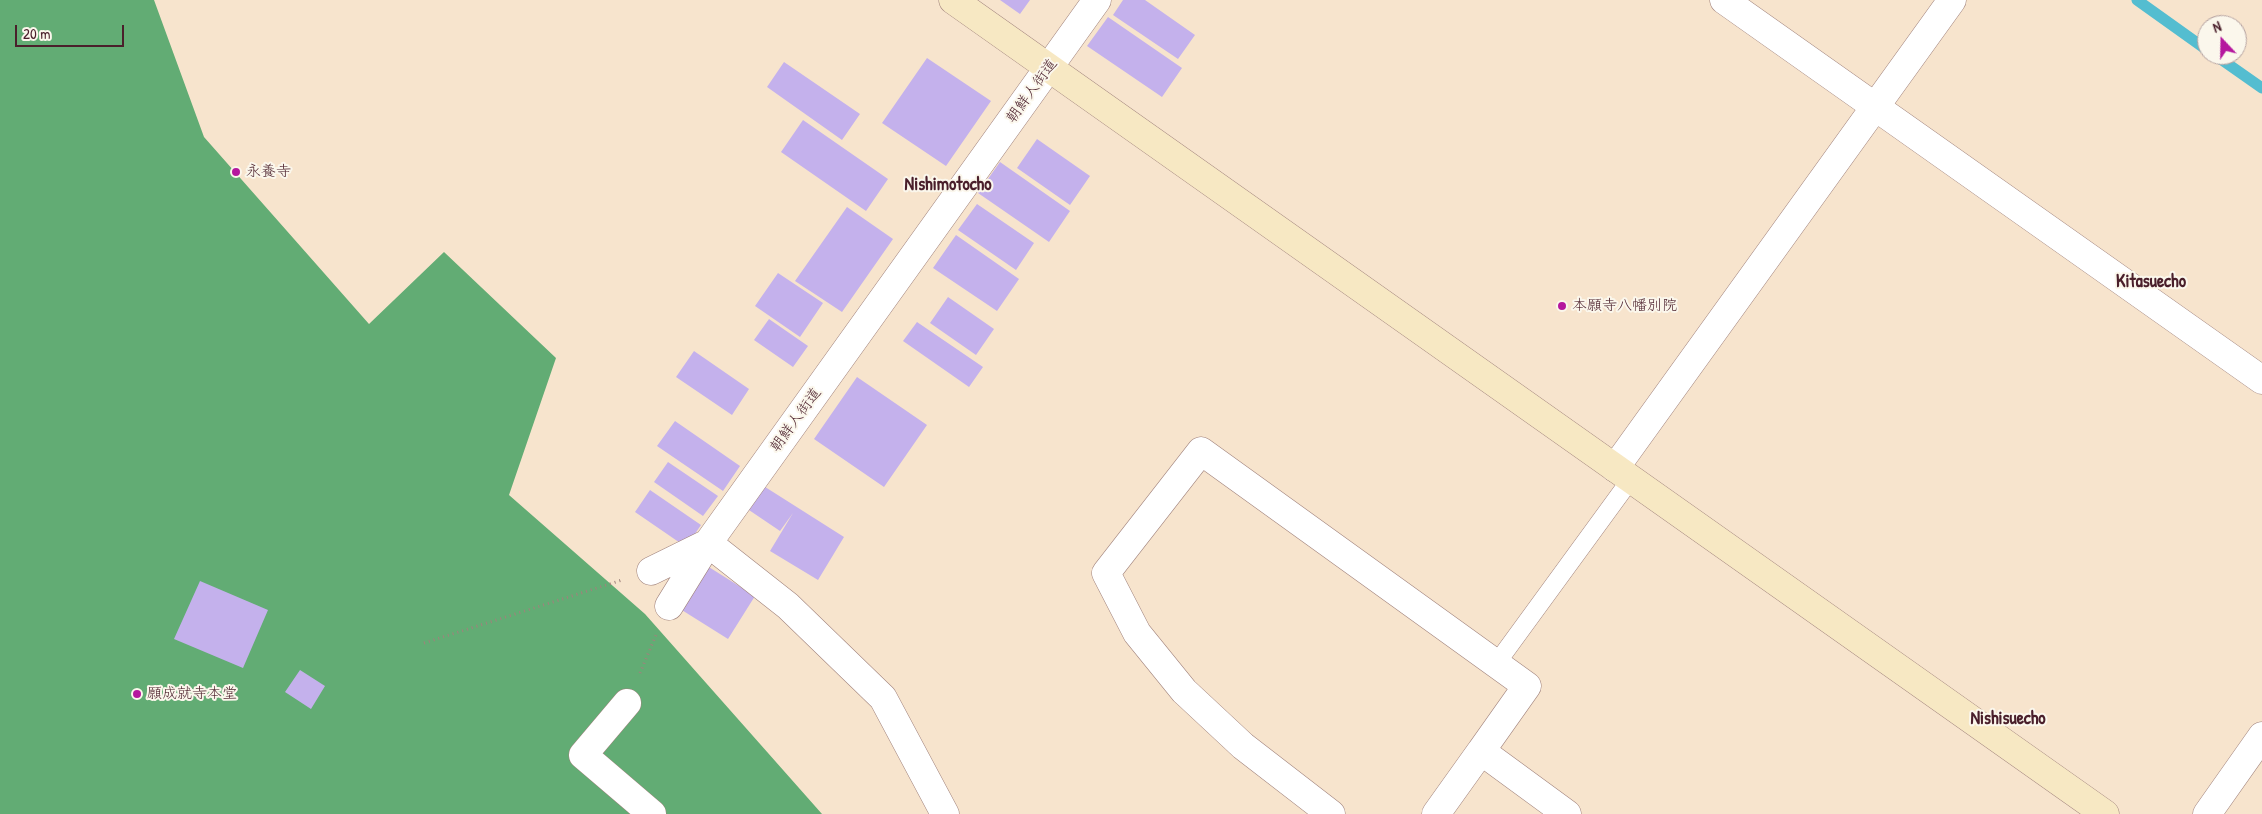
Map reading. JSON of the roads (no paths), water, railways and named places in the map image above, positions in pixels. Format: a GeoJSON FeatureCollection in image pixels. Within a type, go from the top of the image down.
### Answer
{"type":"FeatureCollection","features":[{"type":"Feature","properties":{"kind":"street"},"geometry":{"type":"LineString","coordinates":[[953,0],[2105,814]]}},
{"type":"Feature","properties":{"kind":"street","name":"朝鮮人街道"},"geometry":{"type":"LineString","coordinates":[[669,606],[708,543],[1097,0]]}},
{"type":"Feature","properties":{"kind":"street"},"geometry":{"type":"LineString","coordinates":[[1724,0],[1874,108],[2262,380]]}},
{"type":"Feature","properties":{"kind":"street"},"geometry":{"type":"LineString","coordinates":[[1623,474],[1874,108],[1952,0]]}},
{"type":"Feature","properties":{"kind":"street"},"geometry":{"type":"LineString","coordinates":[[1331,814],[1244,746],[1184,691],[1137,633],[1106,573],[1201,451],[1526,686],[1436,814]]}},
{"type":"Feature","properties":{"kind":"street"},"geometry":{"type":"LineString","coordinates":[[651,571],[708,543],[788,606],[883,698],[945,814]]}},
{"type":"Feature","properties":{"kind":"street"},"geometry":{"type":"LineString","coordinates":[[627,703],[583,755],[652,814]]}},
{"type":"Feature","properties":{"kind":"street"},"geometry":{"type":"LineString","coordinates":[[2207,814],[2262,736]]}},
{"type":"Feature","properties":{"kind":"street"},"geometry":{"type":"LineString","coordinates":[[1481,751],[1567,814]]}},
{"type":"Feature","properties":{"kind":"lane"},"geometry":{"type":"LineString","coordinates":[[1496,664],[1623,474]]}},
{"type":"Feature","properties":{"kind":"waterway"},"geometry":{"type":"LineString","coordinates":[[2137,0],[2197,43]]}},
{"type":"Feature","properties":{"kind":"waterway"},"geometry":{"type":"LineString","coordinates":[[2229,65],[2262,88]]}},
{"type":"Feature","properties":{"kind":"place","name":"永養寺"},"geometry":{"type":"Point","coordinates":[236,172]}},
{"type":"Feature","properties":{"kind":"place","name":"本願寺八幡別院"},"geometry":{"type":"Point","coordinates":[1562,306]}},
{"type":"Feature","properties":{"kind":"place","name":"願成就寺本堂"},"geometry":{"type":"Point","coordinates":[137,694]}},
{"type":"Feature","properties":{"kind":"district","name":"Nishimotocho"},"geometry":{"type":"Point","coordinates":[948,185]}},
{"type":"Feature","properties":{"kind":"district","name":"Kitasuecho"},"geometry":{"type":"Point","coordinates":[2151,282]}},
{"type":"Feature","properties":{"kind":"district","name":"Nishisuecho"},"geometry":{"type":"Point","coordinates":[2008,719]}}]}
